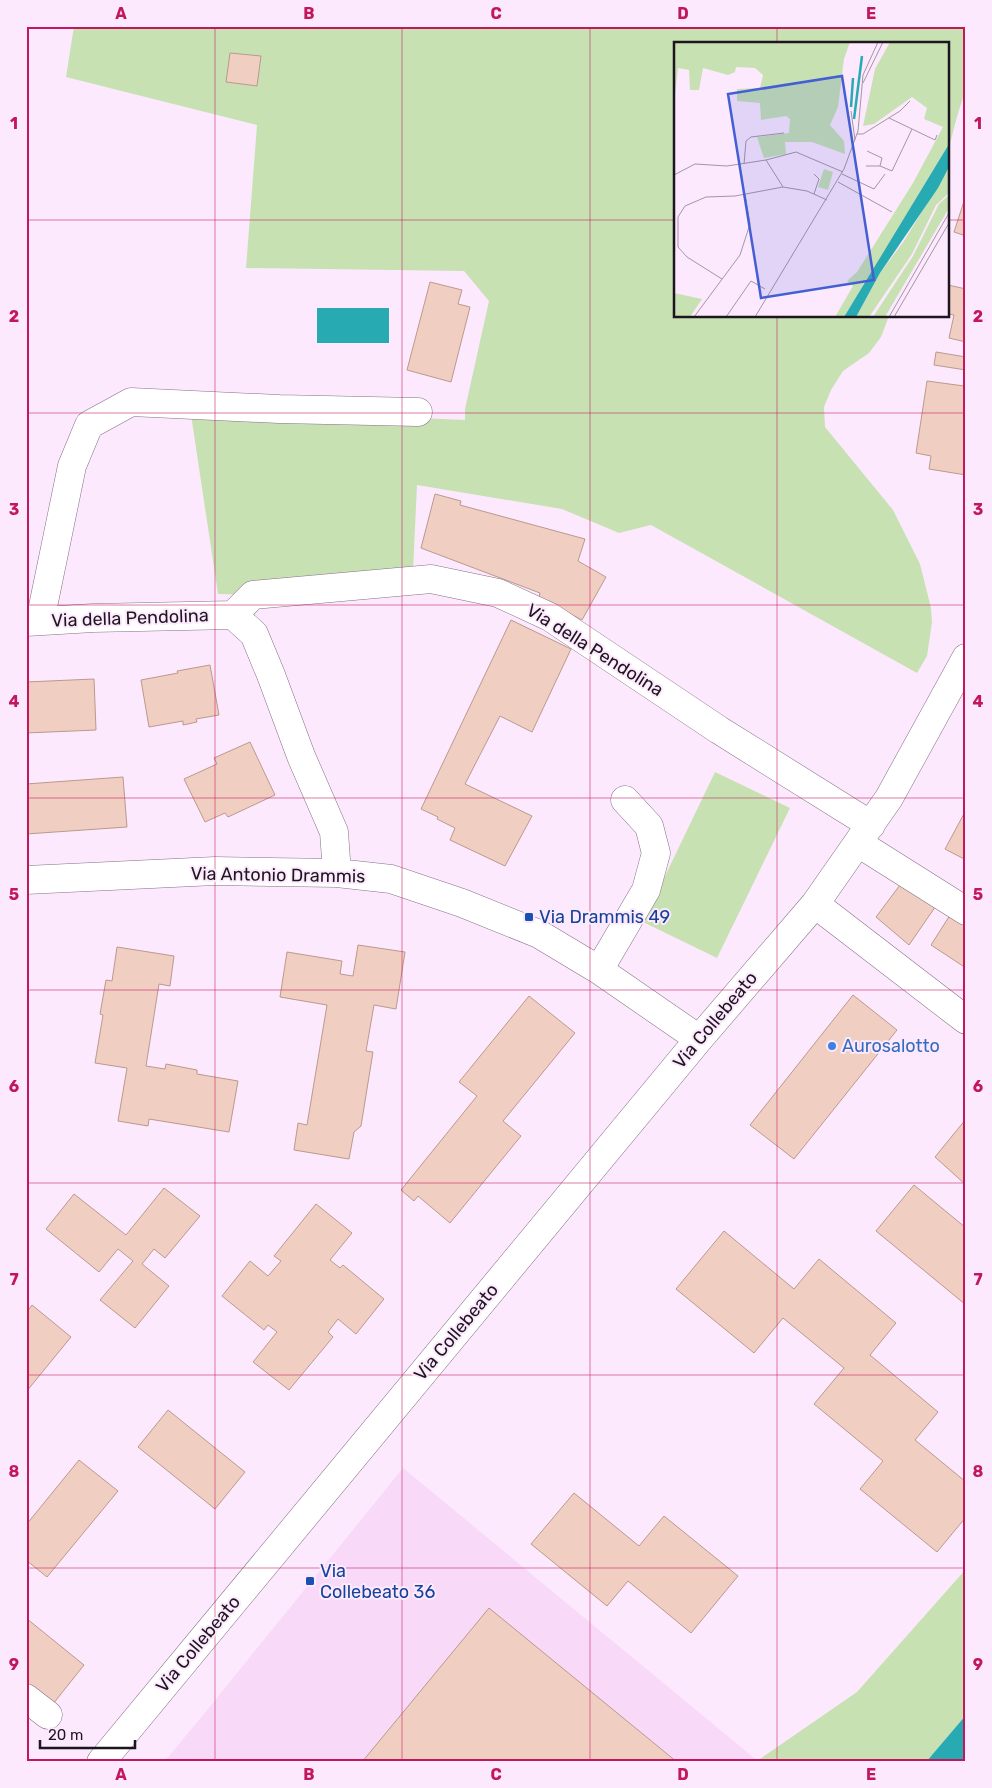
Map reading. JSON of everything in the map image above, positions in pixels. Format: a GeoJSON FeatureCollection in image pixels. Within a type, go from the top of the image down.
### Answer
{"type":"FeatureCollection","features":[{"type":"Feature","properties":{"kind":"street"},"geometry":{"type":"LineString","coordinates":[[33,621],[72,466],[89,425],[131,402],[279,409],[418,412]]}},
{"type":"Feature","properties":{"kind":"street","name":"Via della Pendolina"},"geometry":{"type":"LineString","coordinates":[[233,615],[253,595],[431,579],[498,593],[550,617],[719,730],[864,834]]}},
{"type":"Feature","properties":{"kind":"street","name":"Via della Pendolina"},"geometry":{"type":"LineString","coordinates":[[33,621],[233,615],[254,634],[301,756],[334,832],[337,873]]}},
{"type":"Feature","properties":{"kind":"street","name":"Via Collebeato"},"geometry":{"type":"LineString","coordinates":[[101,1762],[699,1039],[815,904],[889,798],[966,658]]}},
{"type":"Feature","properties":{"kind":"street"},"geometry":{"type":"LineString","coordinates":[[599,970],[646,890],[656,853],[649,826],[625,800]]}},
{"type":"Feature","properties":{"kind":"street"},"geometry":{"type":"LineString","coordinates":[[864,834],[966,911]]}},
{"type":"Feature","properties":{"kind":"street","name":"Via Antonio Drammis"},"geometry":{"type":"LineString","coordinates":[[26,880],[215,871],[337,873],[391,879],[462,903],[539,934],[599,970],[699,1039]]}},
{"type":"Feature","properties":{"kind":"street"},"geometry":{"type":"LineString","coordinates":[[815,904],[966,1020]]}},
{"type":"Feature","properties":{"kind":"street"},"geometry":{"type":"LineString","coordinates":[[26,1698],[48,1715]]}},
{"type":"Feature","properties":{"kind":"shaded area"},"geometry":{"type":"Polygon","coordinates":[[[403,1468],[759,1762],[164,1762],[403,1468]]]}},
{"type":"Feature","properties":{"kind":"green space"},"geometry":{"type":"Polygon","coordinates":[[[74,26],[966,26],[966,89],[950,143],[950,42],[674,42],[674,318],[888,318],[881,337],[869,353],[843,371],[831,390],[824,407],[825,427],[893,510],[920,564],[931,608],[932,622],[927,656],[917,673],[651,525],[619,533],[562,509],[417,485],[412,593],[218,594],[190,408],[465,420],[465,409],[489,301],[464,271],[246,268],[257,125],[66,77],[74,26]]]}},
{"type":"Feature","properties":{"kind":"green space"},"geometry":{"type":"Polygon","coordinates":[[[715,772],[790,808],[717,958],[643,922],[715,772]]]}},
{"type":"Feature","properties":{"kind":"green space"},"geometry":{"type":"Polygon","coordinates":[[[966,1569],[966,1715],[926,1762],[757,1761],[857,1692],[966,1569]]]}},
{"type":"Feature","properties":{"kind":"water"},"geometry":{"type":"Polygon","coordinates":[[[317,308],[389,308],[389,343],[317,343],[317,308]]]}},
{"type":"Feature","properties":{"kind":"water"},"geometry":{"type":"Polygon","coordinates":[[[966,1715],[966,1762],[926,1762],[966,1715]]]}},
{"type":"Feature","properties":{"kind":"building"},"geometry":{"type":"Polygon","coordinates":[[[230,53],[261,56],[257,86],[226,82],[230,53]]]}},
{"type":"Feature","properties":{"kind":"building"},"geometry":{"type":"Polygon","coordinates":[[[966,195],[966,236],[954,232],[966,195]]]}},
{"type":"Feature","properties":{"kind":"building"},"geometry":{"type":"Polygon","coordinates":[[[430,282],[462,290],[458,304],[470,307],[451,382],[407,370],[430,282]]]}},
{"type":"Feature","properties":{"kind":"building"},"geometry":{"type":"Polygon","coordinates":[[[950,285],[966,289],[966,342],[949,338],[954,315],[950,314],[950,285]]]}},
{"type":"Feature","properties":{"kind":"building"},"geometry":{"type":"Polygon","coordinates":[[[936,352],[966,357],[966,370],[934,365],[936,352]]]}},
{"type":"Feature","properties":{"kind":"building"},"geometry":{"type":"Polygon","coordinates":[[[966,376],[966,475],[929,469],[931,456],[916,453],[927,381],[964,386],[966,376]]]}},
{"type":"Feature","properties":{"kind":"building"},"geometry":{"type":"Polygon","coordinates":[[[435,494],[461,501],[460,505],[585,539],[578,561],[606,577],[582,620],[539,597],[540,593],[421,548],[435,494]]]}},
{"type":"Feature","properties":{"kind":"building"},"geometry":{"type":"Polygon","coordinates":[[[511,620],[571,649],[532,732],[500,716],[465,784],[532,816],[505,866],[450,840],[455,828],[421,809],[511,620]]]}},
{"type":"Feature","properties":{"kind":"building"},"geometry":{"type":"Polygon","coordinates":[[[210,665],[219,715],[196,719],[197,722],[183,725],[183,721],[149,727],[141,680],[210,665]]]}},
{"type":"Feature","properties":{"kind":"building"},"geometry":{"type":"Polygon","coordinates":[[[94,679],[96,730],[26,733],[26,682],[94,679]]]}},
{"type":"Feature","properties":{"kind":"building"},"geometry":{"type":"Polygon","coordinates":[[[250,742],[275,795],[228,817],[225,813],[205,822],[184,779],[217,764],[214,758],[250,742]]]}},
{"type":"Feature","properties":{"kind":"building"},"geometry":{"type":"Polygon","coordinates":[[[123,777],[127,827],[26,834],[26,784],[123,777]]]}},
{"type":"Feature","properties":{"kind":"building"},"geometry":{"type":"Polygon","coordinates":[[[966,810],[966,860],[945,849],[966,810]]]}},
{"type":"Feature","properties":{"kind":"building"},"geometry":{"type":"Polygon","coordinates":[[[906,877],[940,900],[909,945],[876,917],[906,877]]]}},
{"type":"Feature","properties":{"kind":"building"},"geometry":{"type":"Polygon","coordinates":[[[952,912],[966,921],[966,968],[931,945],[952,912]]]}},
{"type":"Feature","properties":{"kind":"building"},"geometry":{"type":"Polygon","coordinates":[[[358,945],[405,952],[396,1009],[374,1005],[366,1051],[373,1052],[361,1126],[354,1132],[349,1159],[294,1150],[298,1123],[307,1125],[327,1005],[280,997],[287,952],[342,961],[340,974],[353,976],[358,945]]]}},
{"type":"Feature","properties":{"kind":"building"},"geometry":{"type":"Polygon","coordinates":[[[117,947],[174,956],[170,986],[159,984],[146,1066],[165,1069],[166,1064],[197,1070],[197,1074],[238,1081],[229,1132],[149,1119],[148,1126],[118,1121],[127,1068],[95,1063],[103,1015],[100,1014],[106,980],[112,981],[117,947]]]}},
{"type":"Feature","properties":{"kind":"building"},"geometry":{"type":"Polygon","coordinates":[[[853,995],[897,1030],[794,1159],[750,1125],[853,995]]]}},
{"type":"Feature","properties":{"kind":"building"},"geometry":{"type":"Polygon","coordinates":[[[529,996],[575,1033],[503,1121],[521,1136],[450,1223],[418,1196],[414,1201],[401,1190],[477,1096],[459,1082],[529,996]]]}},
{"type":"Feature","properties":{"kind":"building"},"geometry":{"type":"Polygon","coordinates":[[[966,1119],[966,1185],[935,1157],[966,1119]]]}},
{"type":"Feature","properties":{"kind":"building"},"geometry":{"type":"Polygon","coordinates":[[[914,1185],[966,1228],[966,1305],[876,1231],[914,1185]]]}},
{"type":"Feature","properties":{"kind":"building"},"geometry":{"type":"Polygon","coordinates":[[[164,1188],[200,1216],[165,1258],[154,1249],[142,1264],[169,1286],[135,1328],[100,1300],[133,1261],[118,1249],[99,1272],[46,1229],[74,1194],[126,1235],[164,1188]]]}},
{"type":"Feature","properties":{"kind":"building"},"geometry":{"type":"Polygon","coordinates":[[[316,1204],[352,1233],[330,1260],[340,1268],[343,1265],[384,1299],[356,1334],[338,1319],[328,1332],[333,1337],[289,1390],[253,1362],[277,1332],[268,1325],[264,1330],[222,1296],[250,1261],[268,1276],[281,1261],[274,1256],[316,1204]]]}},
{"type":"Feature","properties":{"kind":"building"},"geometry":{"type":"Polygon","coordinates":[[[724,1231],[794,1289],[819,1259],[896,1323],[870,1355],[938,1412],[915,1440],[966,1482],[966,1517],[937,1552],[860,1489],[883,1461],[814,1404],[844,1368],[783,1318],[754,1353],[676,1289],[724,1231]]]}},
{"type":"Feature","properties":{"kind":"building"},"geometry":{"type":"Polygon","coordinates":[[[32,1305],[71,1337],[26,1392],[26,1313],[32,1305]]]}},
{"type":"Feature","properties":{"kind":"building"},"geometry":{"type":"Polygon","coordinates":[[[168,1410],[245,1472],[215,1509],[138,1447],[168,1410]]]}},
{"type":"Feature","properties":{"kind":"building"},"geometry":{"type":"Polygon","coordinates":[[[79,1460],[118,1491],[47,1577],[26,1560],[26,1525],[79,1460]]]}},
{"type":"Feature","properties":{"kind":"building"},"geometry":{"type":"Polygon","coordinates":[[[574,1493],[639,1546],[664,1516],[738,1576],[691,1633],[628,1581],[607,1606],[531,1544],[574,1493]]]}},
{"type":"Feature","properties":{"kind":"building"},"geometry":{"type":"Polygon","coordinates":[[[489,1608],[677,1762],[362,1762],[489,1608]]]}},
{"type":"Feature","properties":{"kind":"building"},"geometry":{"type":"Polygon","coordinates":[[[26,1618],[84,1665],[53,1704],[26,1682],[26,1618]]]}},
{"type":"Feature","properties":{"kind":"place","name":"Via Drammis 49"},"geometry":{"type":"Point","coordinates":[529,917]}},
{"type":"Feature","properties":{"kind":"place","name":"Aurosalotto"},"geometry":{"type":"Point","coordinates":[832,1046]}},
{"type":"Feature","properties":{"kind":"place","name":"Via Collebeato 36"},"geometry":{"type":"Point","coordinates":[310,1581]}}]}
